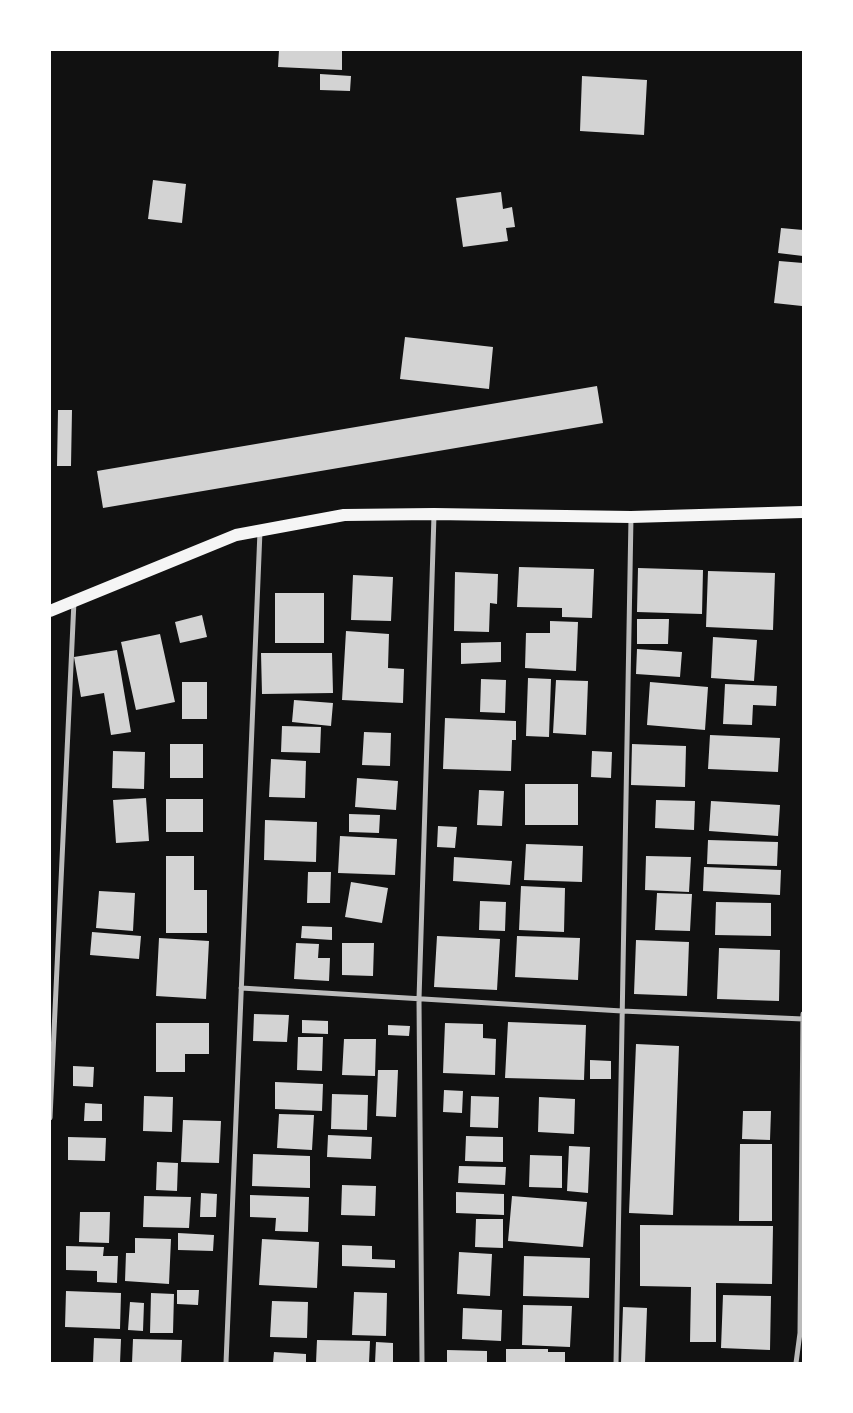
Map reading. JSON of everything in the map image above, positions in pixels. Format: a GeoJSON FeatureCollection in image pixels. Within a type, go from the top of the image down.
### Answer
{"type":"FeatureCollection","features":[{"type":"Feature","properties":{"kind":"main road"},"geometry":{"type":"LineString","coordinates":[[50,611],[236,535],[344,515],[434,514],[631,517],[803,512]]}},
{"type":"Feature","properties":{"kind":"street"},"geometry":{"type":"LineString","coordinates":[[422,1363],[419,999],[434,514]]}},
{"type":"Feature","properties":{"kind":"street"},"geometry":{"type":"LineString","coordinates":[[616,1363],[631,517]]}},
{"type":"Feature","properties":{"kind":"street"},"geometry":{"type":"LineString","coordinates":[[226,1363],[260,530]]}},
{"type":"Feature","properties":{"kind":"street"},"geometry":{"type":"LineString","coordinates":[[50,1118],[74,601]]}},
{"type":"Feature","properties":{"kind":"street"},"geometry":{"type":"LineString","coordinates":[[241,988],[622,1011],[803,1019]]}},
{"type":"Feature","properties":{"kind":"street"},"geometry":{"type":"LineString","coordinates":[[796,1363],[800,1333],[803,1014]]}},
{"type":"Feature","properties":{"kind":"building"},"geometry":{"type":"Polygon","coordinates":[[[279,50],[342,50],[342,70],[278,67],[279,50]]]}},
{"type":"Feature","properties":{"kind":"building"},"geometry":{"type":"Polygon","coordinates":[[[320,74],[351,76],[350,91],[320,90],[320,74]]]}},
{"type":"Feature","properties":{"kind":"building"},"geometry":{"type":"Polygon","coordinates":[[[582,76],[647,80],[644,135],[580,131],[582,76]]]}},
{"type":"Feature","properties":{"kind":"building"},"geometry":{"type":"Polygon","coordinates":[[[153,180],[186,184],[182,223],[148,219],[153,180]]]}},
{"type":"Feature","properties":{"kind":"building"},"geometry":{"type":"Polygon","coordinates":[[[501,192],[503,209],[512,207],[515,227],[506,228],[508,241],[463,247],[456,198],[501,192]]]}},
{"type":"Feature","properties":{"kind":"building"},"geometry":{"type":"Polygon","coordinates":[[[781,228],[803,230],[803,256],[778,253],[781,228]]]}},
{"type":"Feature","properties":{"kind":"building"},"geometry":{"type":"Polygon","coordinates":[[[779,261],[803,263],[802,306],[774,303],[779,261]]]}},
{"type":"Feature","properties":{"kind":"building"},"geometry":{"type":"Polygon","coordinates":[[[405,337],[493,347],[489,389],[400,379],[405,337]]]}},
{"type":"Feature","properties":{"kind":"building"},"geometry":{"type":"Polygon","coordinates":[[[597,386],[603,423],[103,508],[97,471],[597,386]]]}},
{"type":"Feature","properties":{"kind":"building"},"geometry":{"type":"Polygon","coordinates":[[[58,410],[72,410],[71,466],[57,466],[58,410]]]}},
{"type":"Feature","properties":{"kind":"building"},"geometry":{"type":"Polygon","coordinates":[[[519,567],[594,569],[592,618],[562,617],[562,608],[517,607],[519,567]]]}},
{"type":"Feature","properties":{"kind":"building"},"geometry":{"type":"Polygon","coordinates":[[[638,568],[703,570],[702,614],[637,612],[638,568]]]}},
{"type":"Feature","properties":{"kind":"building"},"geometry":{"type":"Polygon","coordinates":[[[708,571],[775,573],[773,630],[706,627],[708,571]]]}},
{"type":"Feature","properties":{"kind":"building"},"geometry":{"type":"Polygon","coordinates":[[[455,572],[498,574],[497,604],[490,603],[489,632],[454,631],[455,572]]]}},
{"type":"Feature","properties":{"kind":"building"},"geometry":{"type":"Polygon","coordinates":[[[353,575],[393,577],[391,621],[351,620],[353,575]]]}},
{"type":"Feature","properties":{"kind":"building"},"geometry":{"type":"Polygon","coordinates":[[[275,593],[324,593],[324,643],[275,643],[275,593]]]}},
{"type":"Feature","properties":{"kind":"building"},"geometry":{"type":"Polygon","coordinates":[[[202,615],[207,637],[180,643],[175,622],[202,615]]]}},
{"type":"Feature","properties":{"kind":"building"},"geometry":{"type":"Polygon","coordinates":[[[637,619],[669,619],[668,644],[637,644],[637,619]]]}},
{"type":"Feature","properties":{"kind":"building"},"geometry":{"type":"Polygon","coordinates":[[[550,621],[578,622],[576,671],[525,668],[526,633],[550,633],[550,621]]]}},
{"type":"Feature","properties":{"kind":"building"},"geometry":{"type":"Polygon","coordinates":[[[346,631],[389,634],[388,668],[404,669],[403,703],[342,700],[346,631]]]}},
{"type":"Feature","properties":{"kind":"building"},"geometry":{"type":"Polygon","coordinates":[[[160,634],[175,702],[136,710],[121,642],[160,634]]]}},
{"type":"Feature","properties":{"kind":"building"},"geometry":{"type":"Polygon","coordinates":[[[713,637],[757,640],[754,681],[711,678],[713,637]]]}},
{"type":"Feature","properties":{"kind":"building"},"geometry":{"type":"Polygon","coordinates":[[[501,642],[501,662],[461,664],[461,643],[501,642]]]}},
{"type":"Feature","properties":{"kind":"building"},"geometry":{"type":"Polygon","coordinates":[[[637,649],[682,652],[680,677],[636,674],[637,649]]]}},
{"type":"Feature","properties":{"kind":"building"},"geometry":{"type":"Polygon","coordinates":[[[117,650],[131,732],[111,735],[104,693],[81,697],[74,657],[117,650]]]}},
{"type":"Feature","properties":{"kind":"building"},"geometry":{"type":"Polygon","coordinates":[[[261,653],[332,653],[333,693],[262,694],[261,653]]]}},
{"type":"Feature","properties":{"kind":"building"},"geometry":{"type":"Polygon","coordinates":[[[528,678],[551,679],[549,737],[526,736],[528,678]]]}},
{"type":"Feature","properties":{"kind":"building"},"geometry":{"type":"Polygon","coordinates":[[[481,679],[506,680],[505,713],[480,712],[481,679]]]}},
{"type":"Feature","properties":{"kind":"building"},"geometry":{"type":"Polygon","coordinates":[[[556,680],[588,681],[586,735],[553,733],[556,680]]]}},
{"type":"Feature","properties":{"kind":"building"},"geometry":{"type":"Polygon","coordinates":[[[182,682],[207,682],[207,719],[182,719],[182,682]]]}},
{"type":"Feature","properties":{"kind":"building"},"geometry":{"type":"Polygon","coordinates":[[[650,682],[708,687],[705,730],[647,725],[650,682]]]}},
{"type":"Feature","properties":{"kind":"building"},"geometry":{"type":"Polygon","coordinates":[[[725,684],[777,686],[776,706],[753,705],[752,725],[723,724],[725,684]]]}},
{"type":"Feature","properties":{"kind":"building"},"geometry":{"type":"Polygon","coordinates":[[[294,700],[333,703],[331,726],[292,722],[294,700]]]}},
{"type":"Feature","properties":{"kind":"building"},"geometry":{"type":"Polygon","coordinates":[[[445,718],[516,721],[516,740],[512,740],[511,771],[443,769],[445,718]]]}},
{"type":"Feature","properties":{"kind":"building"},"geometry":{"type":"Polygon","coordinates":[[[282,726],[321,727],[320,753],[281,752],[282,726]]]}},
{"type":"Feature","properties":{"kind":"building"},"geometry":{"type":"Polygon","coordinates":[[[364,732],[391,733],[390,766],[362,765],[364,732]]]}},
{"type":"Feature","properties":{"kind":"building"},"geometry":{"type":"Polygon","coordinates":[[[710,735],[780,738],[778,772],[708,769],[710,735]]]}},
{"type":"Feature","properties":{"kind":"building"},"geometry":{"type":"Polygon","coordinates":[[[170,744],[203,744],[203,778],[170,778],[170,744]]]}},
{"type":"Feature","properties":{"kind":"building"},"geometry":{"type":"Polygon","coordinates":[[[632,744],[686,746],[685,787],[631,785],[632,744]]]}},
{"type":"Feature","properties":{"kind":"building"},"geometry":{"type":"Polygon","coordinates":[[[113,751],[145,752],[144,789],[112,788],[113,751]]]}},
{"type":"Feature","properties":{"kind":"building"},"geometry":{"type":"Polygon","coordinates":[[[592,751],[612,752],[611,778],[591,777],[592,751]]]}},
{"type":"Feature","properties":{"kind":"building"},"geometry":{"type":"Polygon","coordinates":[[[271,759],[306,761],[305,798],[269,797],[271,759]]]}},
{"type":"Feature","properties":{"kind":"building"},"geometry":{"type":"Polygon","coordinates":[[[357,778],[398,781],[396,810],[355,807],[357,778]]]}},
{"type":"Feature","properties":{"kind":"building"},"geometry":{"type":"Polygon","coordinates":[[[525,784],[578,784],[578,825],[525,825],[525,784]]]}},
{"type":"Feature","properties":{"kind":"building"},"geometry":{"type":"Polygon","coordinates":[[[479,790],[504,791],[502,826],[477,825],[479,790]]]}},
{"type":"Feature","properties":{"kind":"building"},"geometry":{"type":"Polygon","coordinates":[[[146,798],[149,841],[116,843],[113,800],[146,798]]]}},
{"type":"Feature","properties":{"kind":"building"},"geometry":{"type":"Polygon","coordinates":[[[166,799],[203,799],[203,832],[166,832],[166,799]]]}},
{"type":"Feature","properties":{"kind":"building"},"geometry":{"type":"Polygon","coordinates":[[[656,800],[695,801],[694,830],[655,828],[656,800]]]}},
{"type":"Feature","properties":{"kind":"building"},"geometry":{"type":"Polygon","coordinates":[[[711,801],[780,805],[778,836],[709,831],[711,801]]]}},
{"type":"Feature","properties":{"kind":"building"},"geometry":{"type":"Polygon","coordinates":[[[349,814],[380,815],[379,833],[349,832],[349,814]]]}},
{"type":"Feature","properties":{"kind":"building"},"geometry":{"type":"Polygon","coordinates":[[[265,820],[317,822],[316,862],[264,860],[265,820]]]}},
{"type":"Feature","properties":{"kind":"building"},"geometry":{"type":"Polygon","coordinates":[[[438,826],[457,827],[455,848],[437,847],[438,826]]]}},
{"type":"Feature","properties":{"kind":"building"},"geometry":{"type":"Polygon","coordinates":[[[340,836],[397,839],[395,875],[338,873],[340,836]]]}},
{"type":"Feature","properties":{"kind":"building"},"geometry":{"type":"Polygon","coordinates":[[[708,840],[778,842],[777,866],[707,864],[708,840]]]}},
{"type":"Feature","properties":{"kind":"building"},"geometry":{"type":"Polygon","coordinates":[[[526,844],[583,846],[582,882],[524,880],[526,844]]]}},
{"type":"Feature","properties":{"kind":"building"},"geometry":{"type":"Polygon","coordinates":[[[166,856],[194,856],[194,890],[207,890],[207,933],[166,933],[166,856]]]}},
{"type":"Feature","properties":{"kind":"building"},"geometry":{"type":"Polygon","coordinates":[[[646,856],[691,857],[689,892],[645,890],[646,856]]]}},
{"type":"Feature","properties":{"kind":"building"},"geometry":{"type":"Polygon","coordinates":[[[454,857],[512,861],[510,885],[453,881],[454,857]]]}},
{"type":"Feature","properties":{"kind":"building"},"geometry":{"type":"Polygon","coordinates":[[[704,867],[781,870],[780,895],[703,891],[704,867]]]}},
{"type":"Feature","properties":{"kind":"building"},"geometry":{"type":"Polygon","coordinates":[[[308,872],[331,872],[330,903],[307,903],[308,872]]]}},
{"type":"Feature","properties":{"kind":"building"},"geometry":{"type":"Polygon","coordinates":[[[351,882],[388,888],[382,923],[345,917],[351,882]]]}},
{"type":"Feature","properties":{"kind":"building"},"geometry":{"type":"Polygon","coordinates":[[[521,886],[565,888],[564,932],[519,930],[521,886]]]}},
{"type":"Feature","properties":{"kind":"building"},"geometry":{"type":"Polygon","coordinates":[[[99,891],[135,893],[133,931],[96,928],[99,891]]]}},
{"type":"Feature","properties":{"kind":"building"},"geometry":{"type":"Polygon","coordinates":[[[657,893],[692,894],[690,931],[655,930],[657,893]]]}},
{"type":"Feature","properties":{"kind":"building"},"geometry":{"type":"Polygon","coordinates":[[[480,901],[506,902],[505,931],[479,930],[480,901]]]}},
{"type":"Feature","properties":{"kind":"building"},"geometry":{"type":"Polygon","coordinates":[[[716,902],[771,903],[771,936],[715,935],[716,902]]]}},
{"type":"Feature","properties":{"kind":"building"},"geometry":{"type":"Polygon","coordinates":[[[302,926],[332,927],[332,940],[301,938],[302,926]]]}},
{"type":"Feature","properties":{"kind":"building"},"geometry":{"type":"Polygon","coordinates":[[[92,932],[141,936],[139,959],[90,955],[92,932]]]}},
{"type":"Feature","properties":{"kind":"building"},"geometry":{"type":"Polygon","coordinates":[[[437,936],[500,939],[497,990],[434,987],[437,936]]]}},
{"type":"Feature","properties":{"kind":"building"},"geometry":{"type":"Polygon","coordinates":[[[517,936],[580,938],[578,980],[515,977],[517,936]]]}},
{"type":"Feature","properties":{"kind":"building"},"geometry":{"type":"Polygon","coordinates":[[[159,938],[209,941],[206,999],[156,996],[159,938]]]}},
{"type":"Feature","properties":{"kind":"building"},"geometry":{"type":"Polygon","coordinates":[[[636,940],[689,942],[687,996],[634,994],[636,940]]]}},
{"type":"Feature","properties":{"kind":"building"},"geometry":{"type":"Polygon","coordinates":[[[296,943],[319,944],[318,958],[330,958],[329,981],[294,979],[296,943]]]}},
{"type":"Feature","properties":{"kind":"building"},"geometry":{"type":"Polygon","coordinates":[[[342,943],[374,943],[373,976],[342,975],[342,943]]]}},
{"type":"Feature","properties":{"kind":"building"},"geometry":{"type":"Polygon","coordinates":[[[719,948],[780,950],[779,1001],[717,999],[719,948]]]}},
{"type":"Feature","properties":{"kind":"building"},"geometry":{"type":"Polygon","coordinates":[[[254,1014],[289,1015],[287,1042],[253,1041],[254,1014]]]}},
{"type":"Feature","properties":{"kind":"building"},"geometry":{"type":"Polygon","coordinates":[[[302,1020],[328,1021],[328,1034],[302,1033],[302,1020]]]}},
{"type":"Feature","properties":{"kind":"building"},"geometry":{"type":"Polygon","coordinates":[[[508,1022],[586,1025],[584,1080],[505,1078],[508,1022]]]}},
{"type":"Feature","properties":{"kind":"building"},"geometry":{"type":"Polygon","coordinates":[[[156,1023],[209,1023],[209,1054],[185,1054],[185,1072],[156,1072],[156,1023]]]}},
{"type":"Feature","properties":{"kind":"building"},"geometry":{"type":"Polygon","coordinates":[[[445,1023],[483,1024],[483,1038],[496,1039],[495,1075],[443,1073],[445,1023]]]}},
{"type":"Feature","properties":{"kind":"building"},"geometry":{"type":"Polygon","coordinates":[[[388,1025],[410,1026],[409,1036],[388,1035],[388,1025]]]}},
{"type":"Feature","properties":{"kind":"building"},"geometry":{"type":"Polygon","coordinates":[[[298,1037],[323,1037],[322,1071],[297,1070],[298,1037]]]}},
{"type":"Feature","properties":{"kind":"building"},"geometry":{"type":"Polygon","coordinates":[[[344,1039],[376,1039],[375,1076],[342,1075],[344,1039]]]}},
{"type":"Feature","properties":{"kind":"building"},"geometry":{"type":"Polygon","coordinates":[[[636,1044],[679,1046],[673,1215],[629,1213],[636,1044]]]}},
{"type":"Feature","properties":{"kind":"building"},"geometry":{"type":"Polygon","coordinates":[[[590,1060],[611,1061],[611,1079],[590,1079],[590,1060]]]}},
{"type":"Feature","properties":{"kind":"building"},"geometry":{"type":"Polygon","coordinates":[[[73,1066],[94,1067],[93,1087],[73,1086],[73,1066]]]}},
{"type":"Feature","properties":{"kind":"building"},"geometry":{"type":"Polygon","coordinates":[[[378,1070],[398,1070],[396,1117],[376,1116],[378,1070]]]}},
{"type":"Feature","properties":{"kind":"building"},"geometry":{"type":"Polygon","coordinates":[[[275,1082],[323,1084],[322,1111],[275,1109],[275,1082]]]}},
{"type":"Feature","properties":{"kind":"building"},"geometry":{"type":"Polygon","coordinates":[[[444,1090],[463,1091],[462,1113],[443,1112],[444,1090]]]}},
{"type":"Feature","properties":{"kind":"building"},"geometry":{"type":"Polygon","coordinates":[[[332,1094],[368,1095],[367,1130],[331,1129],[332,1094]]]}},
{"type":"Feature","properties":{"kind":"building"},"geometry":{"type":"Polygon","coordinates":[[[144,1096],[173,1097],[172,1132],[143,1131],[144,1096]]]}},
{"type":"Feature","properties":{"kind":"building"},"geometry":{"type":"Polygon","coordinates":[[[471,1096],[499,1097],[498,1128],[470,1127],[471,1096]]]}},
{"type":"Feature","properties":{"kind":"building"},"geometry":{"type":"Polygon","coordinates":[[[539,1097],[575,1099],[574,1134],[538,1132],[539,1097]]]}},
{"type":"Feature","properties":{"kind":"building"},"geometry":{"type":"Polygon","coordinates":[[[85,1103],[102,1104],[102,1121],[84,1121],[85,1103]]]}},
{"type":"Feature","properties":{"kind":"building"},"geometry":{"type":"Polygon","coordinates":[[[743,1111],[771,1111],[770,1140],[742,1139],[743,1111]]]}},
{"type":"Feature","properties":{"kind":"building"},"geometry":{"type":"Polygon","coordinates":[[[279,1114],[314,1115],[312,1150],[277,1148],[279,1114]]]}},
{"type":"Feature","properties":{"kind":"building"},"geometry":{"type":"Polygon","coordinates":[[[183,1120],[221,1121],[219,1163],[181,1162],[183,1120]]]}},
{"type":"Feature","properties":{"kind":"building"},"geometry":{"type":"Polygon","coordinates":[[[328,1135],[372,1137],[371,1159],[327,1157],[328,1135]]]}},
{"type":"Feature","properties":{"kind":"building"},"geometry":{"type":"Polygon","coordinates":[[[466,1136],[503,1137],[503,1162],[465,1161],[466,1136]]]}},
{"type":"Feature","properties":{"kind":"building"},"geometry":{"type":"Polygon","coordinates":[[[68,1137],[106,1138],[105,1161],[68,1160],[68,1137]]]}},
{"type":"Feature","properties":{"kind":"building"},"geometry":{"type":"Polygon","coordinates":[[[740,1144],[772,1144],[772,1221],[739,1221],[740,1144]]]}},
{"type":"Feature","properties":{"kind":"building"},"geometry":{"type":"Polygon","coordinates":[[[569,1146],[590,1147],[588,1193],[567,1191],[569,1146]]]}},
{"type":"Feature","properties":{"kind":"building"},"geometry":{"type":"Polygon","coordinates":[[[253,1154],[310,1156],[310,1188],[252,1186],[253,1154]]]}},
{"type":"Feature","properties":{"kind":"building"},"geometry":{"type":"Polygon","coordinates":[[[530,1155],[562,1156],[562,1188],[529,1187],[530,1155]]]}},
{"type":"Feature","properties":{"kind":"building"},"geometry":{"type":"Polygon","coordinates":[[[157,1162],[178,1163],[177,1191],[156,1190],[157,1162]]]}},
{"type":"Feature","properties":{"kind":"building"},"geometry":{"type":"Polygon","coordinates":[[[459,1166],[506,1167],[505,1185],[458,1183],[459,1166]]]}},
{"type":"Feature","properties":{"kind":"building"},"geometry":{"type":"Polygon","coordinates":[[[342,1185],[376,1186],[375,1216],[341,1215],[342,1185]]]}},
{"type":"Feature","properties":{"kind":"building"},"geometry":{"type":"Polygon","coordinates":[[[456,1192],[504,1194],[504,1215],[456,1213],[456,1192]]]}},
{"type":"Feature","properties":{"kind":"building"},"geometry":{"type":"Polygon","coordinates":[[[201,1193],[217,1194],[216,1217],[200,1217],[201,1193]]]}},
{"type":"Feature","properties":{"kind":"building"},"geometry":{"type":"Polygon","coordinates":[[[250,1195],[309,1197],[308,1232],[275,1231],[276,1218],[250,1217],[250,1195]]]}},
{"type":"Feature","properties":{"kind":"building"},"geometry":{"type":"Polygon","coordinates":[[[144,1196],[191,1197],[189,1228],[143,1227],[144,1196]]]}},
{"type":"Feature","properties":{"kind":"building"},"geometry":{"type":"Polygon","coordinates":[[[512,1196],[587,1202],[583,1247],[508,1241],[512,1196]]]}},
{"type":"Feature","properties":{"kind":"building"},"geometry":{"type":"Polygon","coordinates":[[[80,1212],[110,1212],[109,1243],[79,1242],[80,1212]]]}},
{"type":"Feature","properties":{"kind":"building"},"geometry":{"type":"Polygon","coordinates":[[[476,1219],[503,1219],[503,1248],[475,1247],[476,1219]]]}},
{"type":"Feature","properties":{"kind":"building"},"geometry":{"type":"Polygon","coordinates":[[[640,1225],[773,1226],[772,1284],[716,1283],[716,1342],[690,1342],[691,1287],[640,1286],[640,1225]]]}},
{"type":"Feature","properties":{"kind":"building"},"geometry":{"type":"Polygon","coordinates":[[[178,1233],[214,1235],[213,1251],[178,1250],[178,1233]]]}},
{"type":"Feature","properties":{"kind":"building"},"geometry":{"type":"Polygon","coordinates":[[[135,1238],[171,1239],[169,1284],[125,1281],[126,1253],[135,1253],[135,1238]]]}},
{"type":"Feature","properties":{"kind":"building"},"geometry":{"type":"Polygon","coordinates":[[[262,1239],[319,1242],[317,1288],[259,1285],[262,1239]]]}},
{"type":"Feature","properties":{"kind":"building"},"geometry":{"type":"Polygon","coordinates":[[[342,1245],[372,1246],[372,1259],[395,1260],[395,1268],[342,1266],[342,1245]]]}},
{"type":"Feature","properties":{"kind":"building"},"geometry":{"type":"Polygon","coordinates":[[[66,1246],[104,1247],[103,1256],[118,1256],[117,1283],[97,1282],[97,1271],[66,1270],[66,1246]]]}},
{"type":"Feature","properties":{"kind":"building"},"geometry":{"type":"Polygon","coordinates":[[[459,1252],[492,1254],[490,1296],[457,1294],[459,1252]]]}},
{"type":"Feature","properties":{"kind":"building"},"geometry":{"type":"Polygon","coordinates":[[[524,1256],[590,1258],[589,1298],[523,1296],[524,1256]]]}},
{"type":"Feature","properties":{"kind":"building"},"geometry":{"type":"Polygon","coordinates":[[[177,1290],[199,1290],[198,1305],[177,1304],[177,1290]]]}},
{"type":"Feature","properties":{"kind":"building"},"geometry":{"type":"Polygon","coordinates":[[[66,1291],[121,1293],[120,1329],[65,1327],[66,1291]]]}},
{"type":"Feature","properties":{"kind":"building"},"geometry":{"type":"Polygon","coordinates":[[[354,1292],[387,1293],[386,1336],[352,1335],[354,1292]]]}},
{"type":"Feature","properties":{"kind":"building"},"geometry":{"type":"Polygon","coordinates":[[[151,1293],[174,1294],[173,1333],[150,1333],[151,1293]]]}},
{"type":"Feature","properties":{"kind":"building"},"geometry":{"type":"Polygon","coordinates":[[[723,1295],[771,1296],[770,1350],[721,1348],[723,1295]]]}},
{"type":"Feature","properties":{"kind":"building"},"geometry":{"type":"Polygon","coordinates":[[[272,1301],[308,1302],[307,1338],[270,1337],[272,1301]]]}},
{"type":"Feature","properties":{"kind":"building"},"geometry":{"type":"Polygon","coordinates":[[[130,1302],[144,1303],[143,1331],[128,1330],[130,1302]]]}},
{"type":"Feature","properties":{"kind":"building"},"geometry":{"type":"Polygon","coordinates":[[[523,1305],[572,1306],[570,1347],[522,1345],[523,1305]]]}},
{"type":"Feature","properties":{"kind":"building"},"geometry":{"type":"Polygon","coordinates":[[[623,1307],[647,1308],[645,1363],[621,1363],[623,1307]]]}},
{"type":"Feature","properties":{"kind":"building"},"geometry":{"type":"Polygon","coordinates":[[[463,1308],[502,1310],[501,1341],[462,1339],[463,1308]]]}},
{"type":"Feature","properties":{"kind":"building"},"geometry":{"type":"Polygon","coordinates":[[[94,1338],[121,1339],[120,1363],[93,1363],[94,1338]]]}},
{"type":"Feature","properties":{"kind":"building"},"geometry":{"type":"Polygon","coordinates":[[[133,1339],[182,1340],[181,1363],[132,1363],[133,1339]]]}},
{"type":"Feature","properties":{"kind":"building"},"geometry":{"type":"Polygon","coordinates":[[[317,1340],[370,1341],[369,1363],[316,1363],[317,1340]]]}},
{"type":"Feature","properties":{"kind":"building"},"geometry":{"type":"Polygon","coordinates":[[[376,1342],[393,1343],[393,1363],[375,1363],[376,1342]]]}},
{"type":"Feature","properties":{"kind":"building"},"geometry":{"type":"Polygon","coordinates":[[[506,1349],[548,1349],[548,1352],[565,1352],[565,1363],[506,1363],[506,1349]]]}},
{"type":"Feature","properties":{"kind":"building"},"geometry":{"type":"Polygon","coordinates":[[[447,1350],[487,1351],[487,1363],[447,1363],[447,1350]]]}},
{"type":"Feature","properties":{"kind":"building"},"geometry":{"type":"Polygon","coordinates":[[[274,1352],[306,1354],[306,1363],[273,1363],[274,1352]]]}}]}
